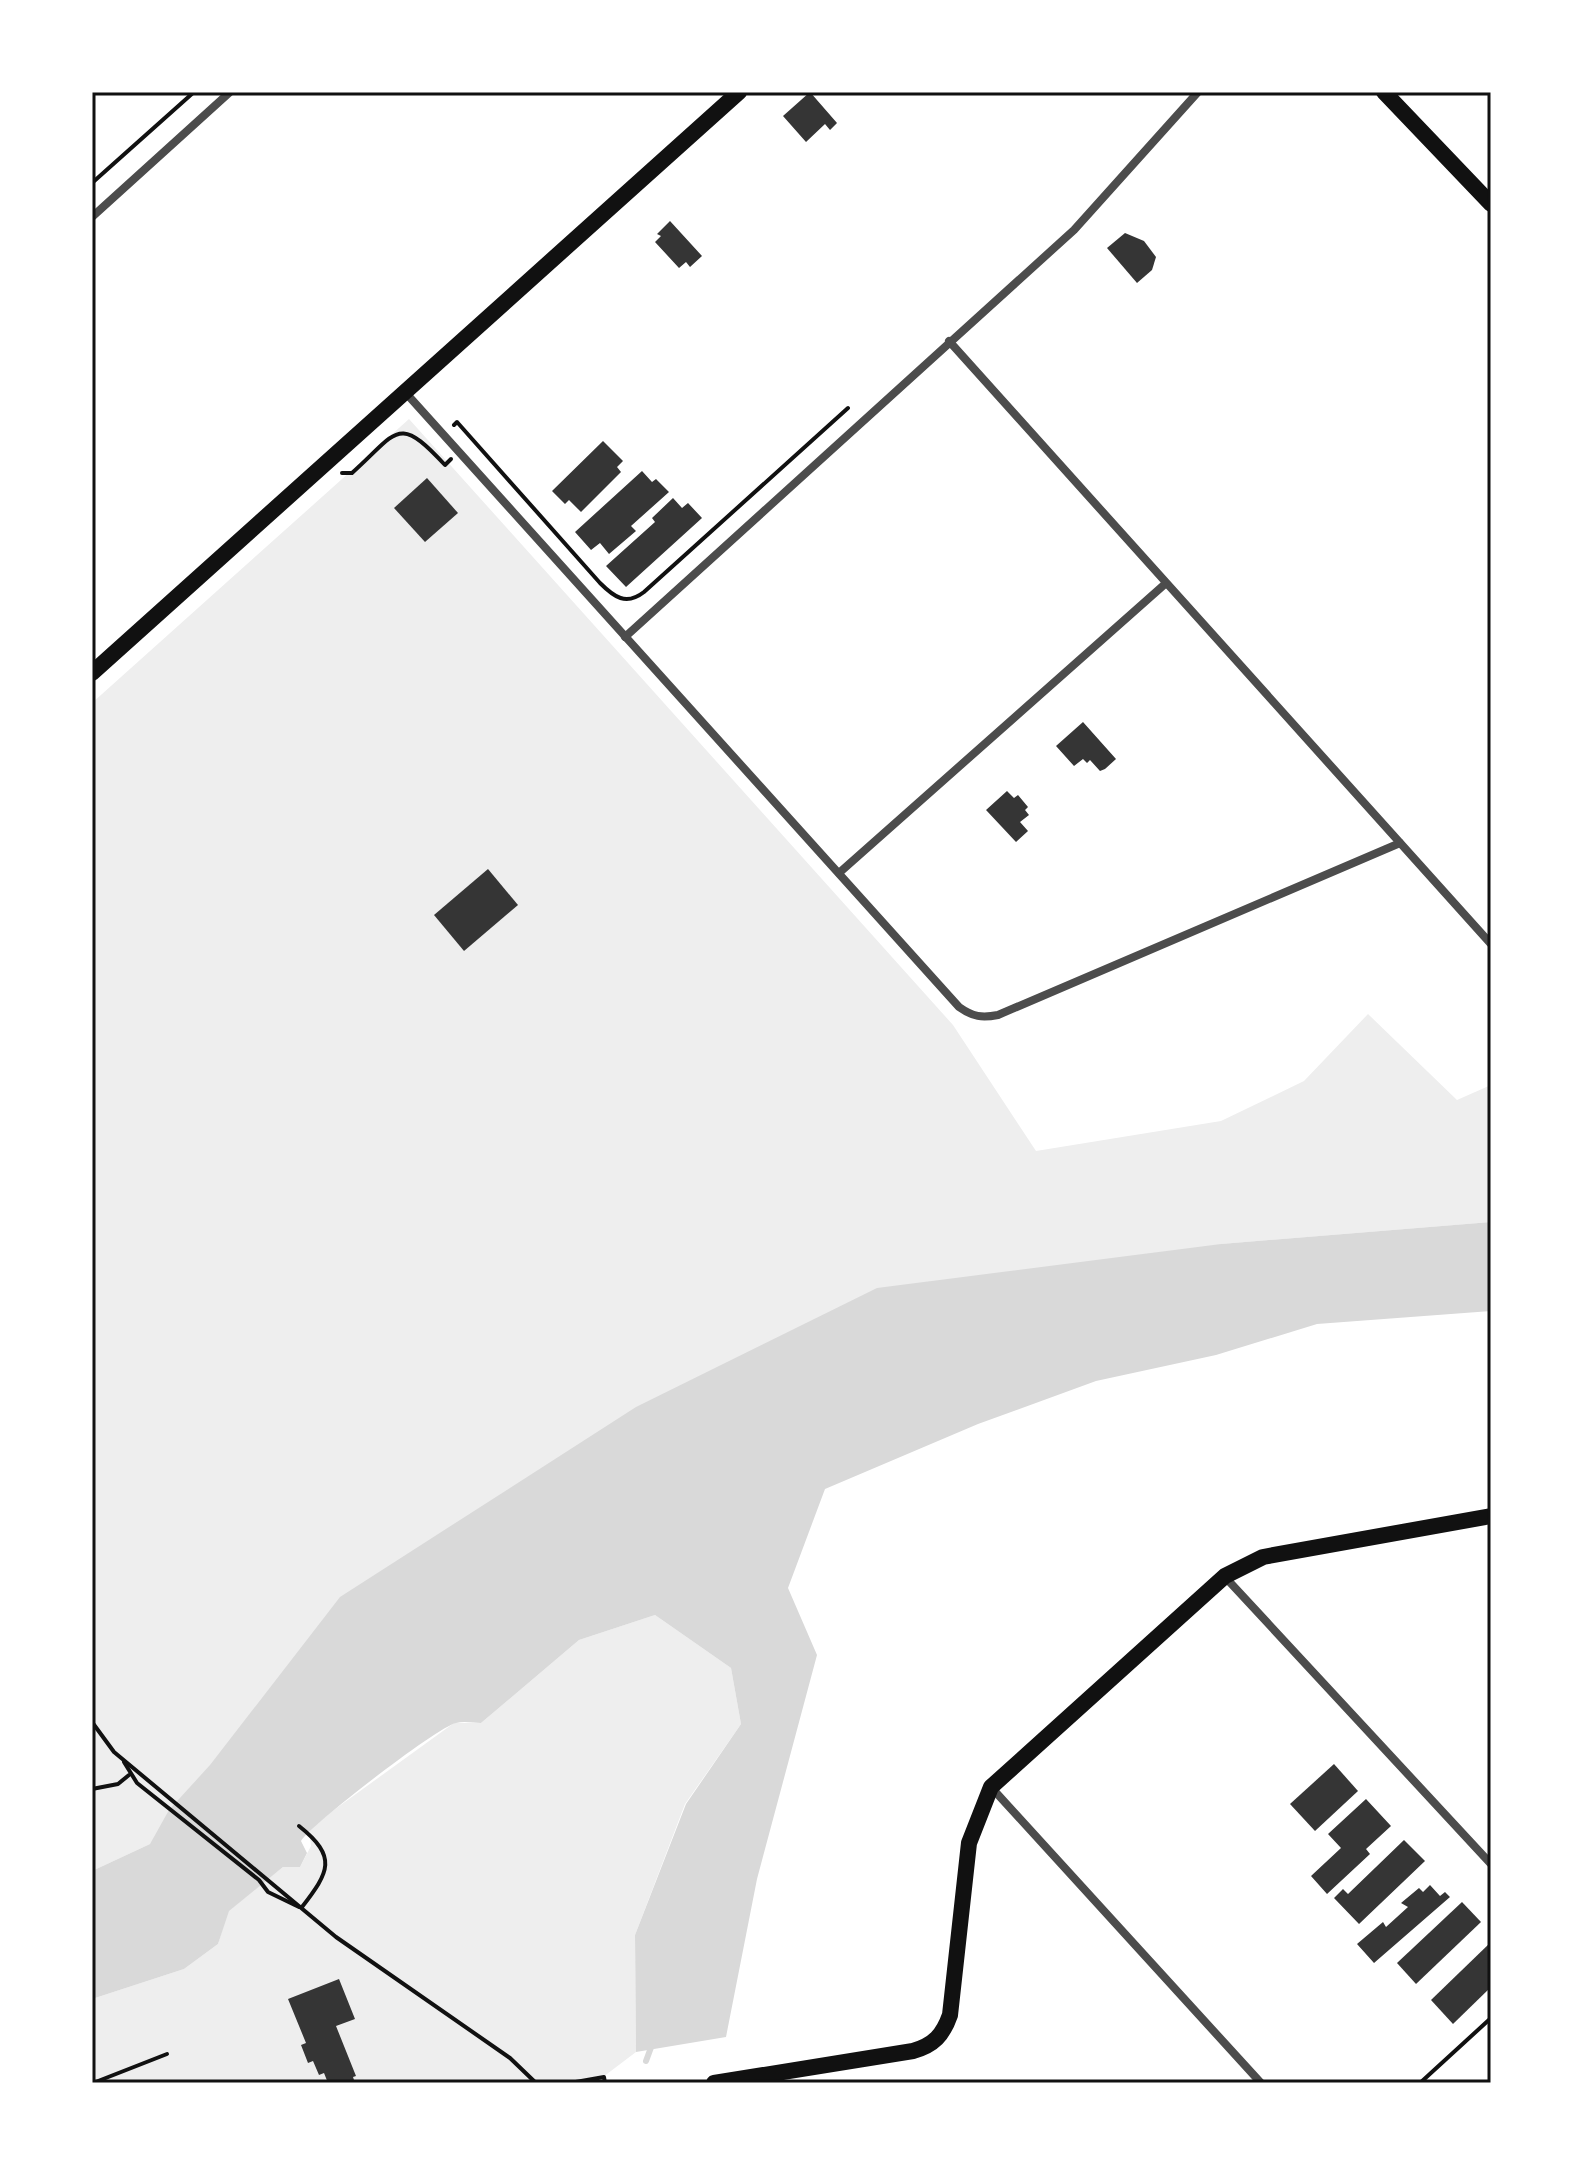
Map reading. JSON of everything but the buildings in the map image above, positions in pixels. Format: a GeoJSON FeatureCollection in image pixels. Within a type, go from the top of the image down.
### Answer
{"type":"FeatureCollection","features":[{"type":"Feature","properties":{"kind":"main road"},"geometry":{"type":"LineString","coordinates":[[92,673],[739,92]]}},
{"type":"Feature","properties":{"kind":"main road"},"geometry":{"type":"LineString","coordinates":[[1384,92],[1491,204]]}},
{"type":"Feature","properties":{"kind":"main road"},"geometry":{"type":"LineString","coordinates":[[714,2083],[913,2051],[929,2046],[944,2032],[950,2015],[969,1843],[991,1787],[1225,1576],[1263,1557],[1491,1516]]}},
{"type":"Feature","properties":{"kind":"street"},"geometry":{"type":"LineString","coordinates":[[92,217],[230,92]]}},
{"type":"Feature","properties":{"kind":"street"},"geometry":{"type":"LineString","coordinates":[[625,637],[1074,230],[1198,92]]}},
{"type":"Feature","properties":{"kind":"street"},"geometry":{"type":"LineString","coordinates":[[949,341],[1491,944]]}},
{"type":"Feature","properties":{"kind":"street"},"geometry":{"type":"LineString","coordinates":[[404,392],[959,1007],[984,1018],[998,1015],[1400,843]]}},
{"type":"Feature","properties":{"kind":"street"},"geometry":{"type":"LineString","coordinates":[[839,873],[1165,584]]}},
{"type":"Feature","properties":{"kind":"street"},"geometry":{"type":"LineString","coordinates":[[1225,1576],[1491,1864]]}},
{"type":"Feature","properties":{"kind":"street"},"geometry":{"type":"LineString","coordinates":[[991,1787],[1261,2083]]}},
{"type":"Feature","properties":{"kind":"path"},"geometry":{"type":"LineString","coordinates":[[92,183],[194,92]]}},
{"type":"Feature","properties":{"kind":"path"},"geometry":{"type":"LineString","coordinates":[[443,434],[457,422],[600,583],[617,598],[630,600],[644,592],[848,408]]}},
{"type":"Feature","properties":{"kind":"path"},"geometry":{"type":"LineString","coordinates":[[329,459],[342,473],[352,473],[393,436],[404,432],[420,438],[445,465],[459,453]]}},
{"type":"Feature","properties":{"kind":"path"},"geometry":{"type":"LineString","coordinates":[[92,1722],[97,1732],[122,1758],[336,1937],[510,2058],[536,2083]]}},
{"type":"Feature","properties":{"kind":"path"},"geometry":{"type":"LineString","coordinates":[[122,1758],[129,1775],[137,1783],[259,1880],[268,1892],[288,1904],[302,1907]]}},
{"type":"Feature","properties":{"kind":"path"},"geometry":{"type":"LineString","coordinates":[[92,1789],[118,1784],[129,1775]]}},
{"type":"Feature","properties":{"kind":"path"},"geometry":{"type":"LineString","coordinates":[[299,1826],[323,1847],[326,1862],[325,1875],[302,1907]]}},
{"type":"Feature","properties":{"kind":"path"},"geometry":{"type":"LineString","coordinates":[[1420,2083],[1491,2018]]}},
{"type":"Feature","properties":{"kind":"path"},"geometry":{"type":"LineString","coordinates":[[93,2083],[167,2054]]}},
{"type":"Feature","properties":{"kind":"path"},"geometry":{"type":"LineString","coordinates":[[570,2083],[604,2077],[605,2083]]}},
{"type":"Feature","properties":{"kind":"shaded area"},"geometry":{"type":"Polygon","coordinates":[[[409,419],[953,1025],[1036,1151],[1221,1121],[1304,1081],[1368,1014],[1457,1100],[1491,1085],[1491,1222],[1221,1244],[150,1844],[92,1871],[92,703],[409,419]]]}},
{"type":"Feature","properties":{"kind":"shaded area"},"geometry":{"type":"Polygon","coordinates":[[[1491,1222],[1491,1311],[1317,1324],[1216,1355],[1096,1381],[978,1424],[825,1489],[788,1588],[817,1655],[757,1879],[726,2037],[636,2052],[635,1935],[686,1804],[741,1724],[731,1668],[655,1615],[579,1640],[481,1723],[459,1722],[445,1728],[376,1777],[301,1841],[307,1853],[300,1867],[283,1867],[229,1911],[218,1944],[184,1969],[92,1999],[92,1871],[150,1844],[169,1810],[210,1765],[340,1597],[636,1407],[877,1288],[1221,1244],[1491,1222]]]}},
{"type":"Feature","properties":{"kind":"shaded area"},"geometry":{"type":"Polygon","coordinates":[[[655,1615],[731,1668],[741,1724],[685,1804],[635,1935],[636,2052],[603,2077],[580,2083],[92,2083],[92,1999],[184,1969],[218,1944],[228,1911],[283,1867],[300,1867],[311,1846],[309,1828],[454,1723],[481,1723],[579,1640],[655,1615]]]}},
{"type":"Feature","properties":{"kind":"waterway"},"geometry":{"type":"LineString","coordinates":[[646,2061],[653,2042]]}}]}
